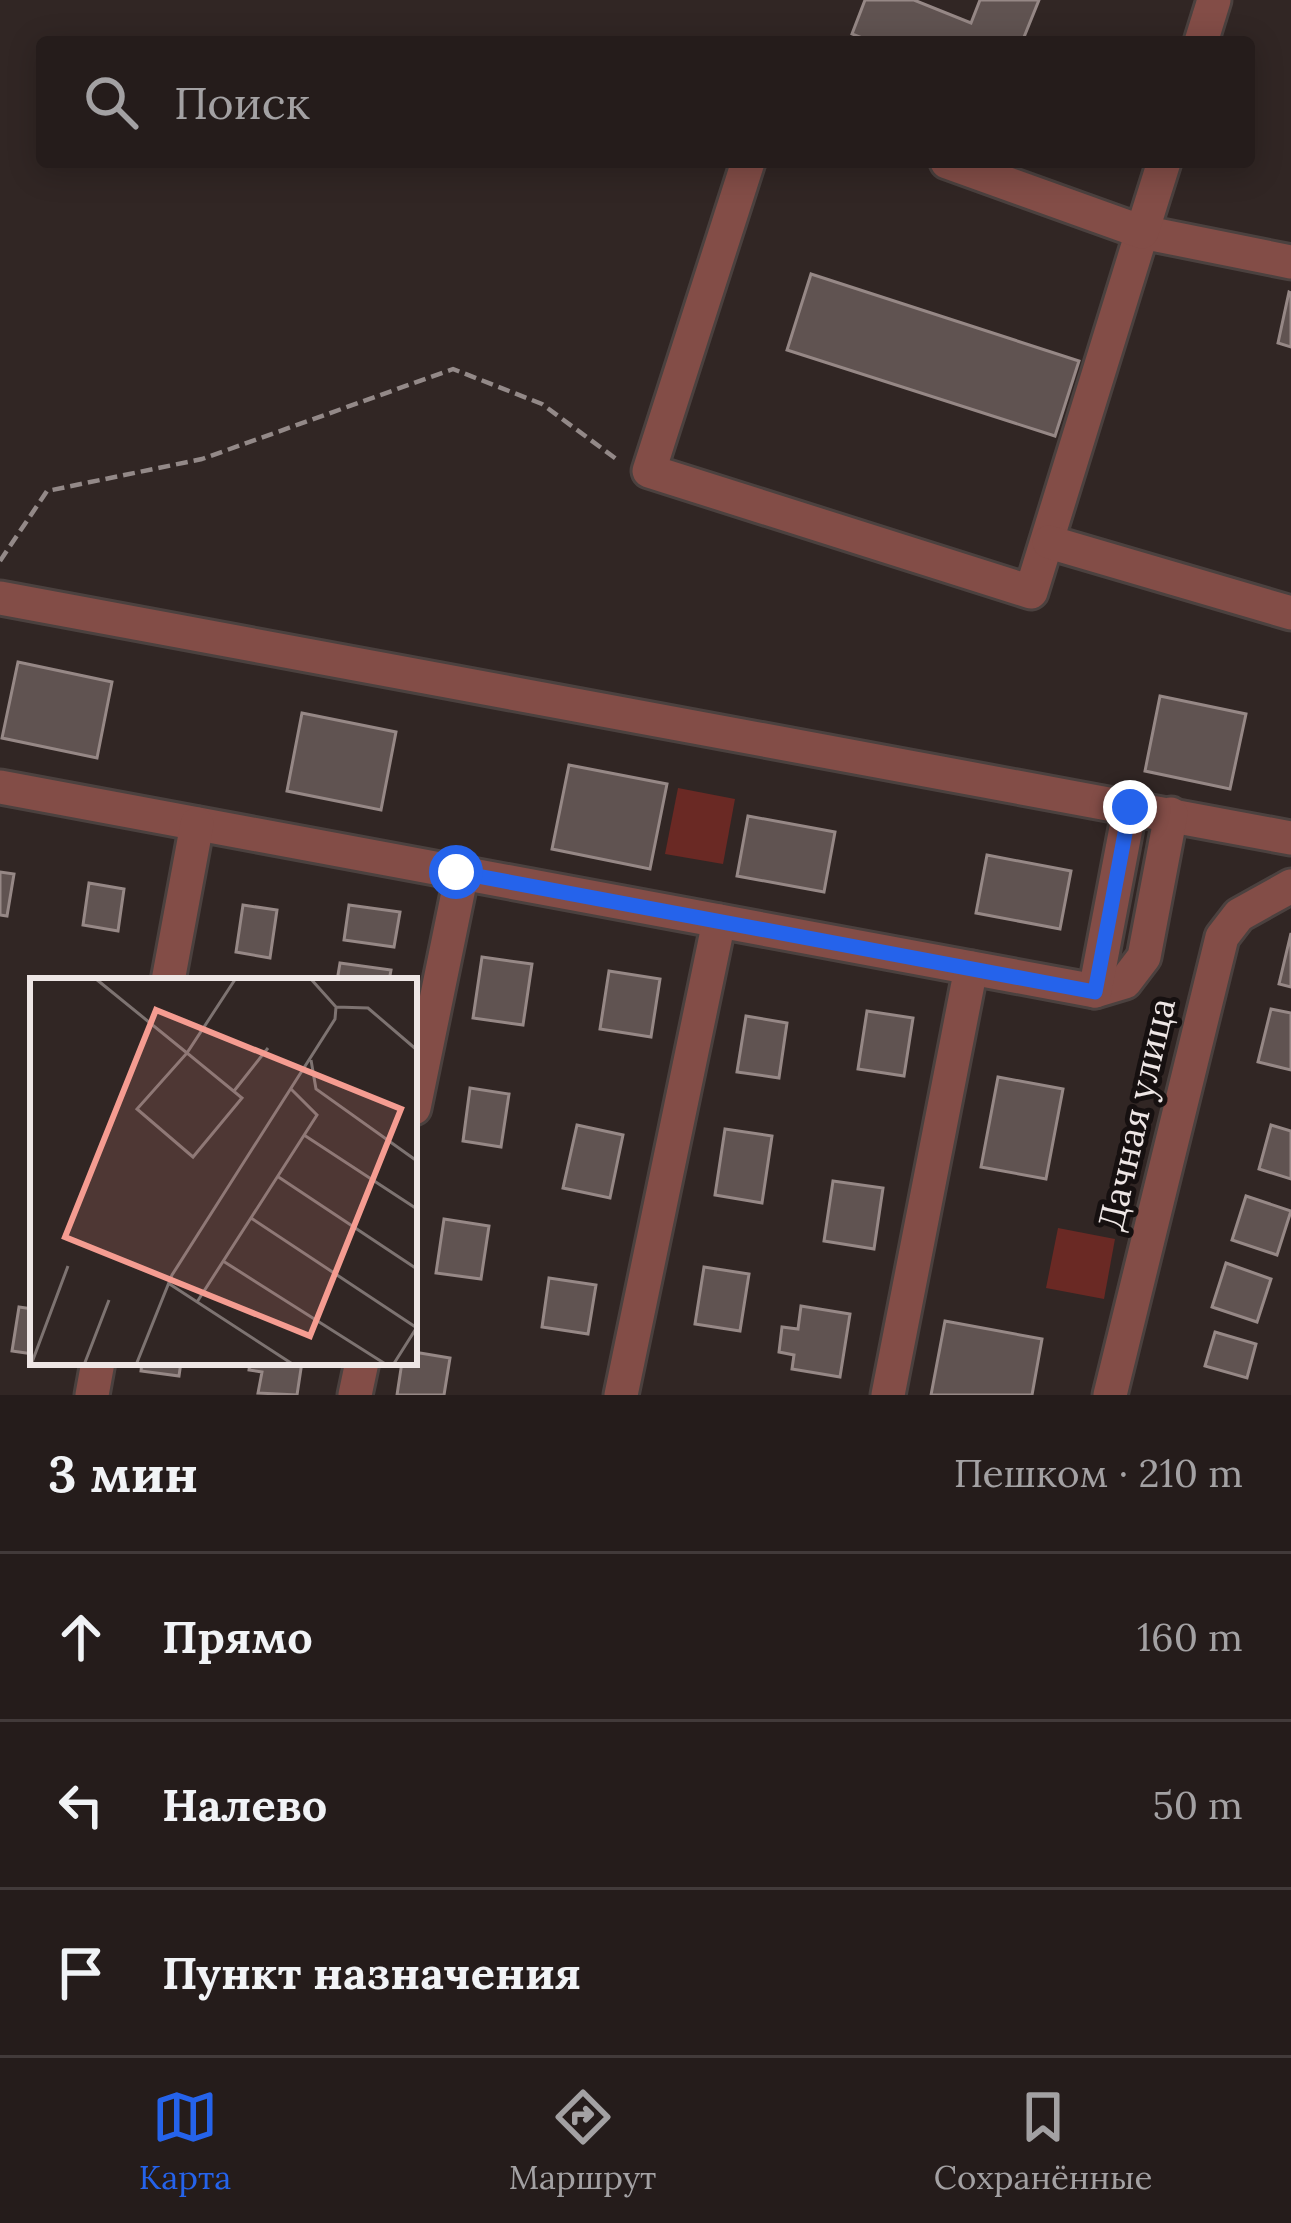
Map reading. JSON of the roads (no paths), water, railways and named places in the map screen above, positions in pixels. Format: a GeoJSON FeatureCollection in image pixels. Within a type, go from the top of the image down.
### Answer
{"type":"FeatureCollection","features":[{"type":"Feature","properties":{"kind":"street"},"geometry":{"type":"LineString","coordinates":[[1203,36],[1214,0]]}},
{"type":"Feature","properties":{"kind":"street"},"geometry":{"type":"LineString","coordinates":[[746,168],[649,471],[1030,592],[1162,168]]}},
{"type":"Feature","properties":{"kind":"street"},"geometry":{"type":"LineString","coordinates":[[964,168],[1142,232],[1291,262]]}},
{"type":"Feature","properties":{"kind":"street"},"geometry":{"type":"LineString","coordinates":[[1049,542],[1291,613]]}},
{"type":"Feature","properties":{"kind":"street"},"geometry":{"type":"LineString","coordinates":[[0,598],[1291,838]]}},
{"type":"Feature","properties":{"kind":"street"},"geometry":{"type":"LineString","coordinates":[[0,787],[1095,992],[1125,982],[1144,957],[1171,814]]}},
{"type":"Feature","properties":{"kind":"street"},"geometry":{"type":"LineString","coordinates":[[1095,992],[1130,807]]}},
{"type":"Feature","properties":{"kind":"street"},"geometry":{"type":"LineString","coordinates":[[169,978],[197,824]]}},
{"type":"Feature","properties":{"kind":"street"},"geometry":{"type":"LineString","coordinates":[[417,1093],[462,873]]}},
{"type":"Feature","properties":{"kind":"street","name":"Дачная улица"},"geometry":{"type":"LineString","coordinates":[[1110,1395],[1222,938],[1240,915],[1291,886]]}},
{"type":"Feature","properties":{"kind":"street"},"geometry":{"type":"LineString","coordinates":[[621,1395],[719,921]]}},
{"type":"Feature","properties":{"kind":"street"},"geometry":{"type":"LineString","coordinates":[[888,1395],[971,968]]}},
{"type":"Feature","properties":{"kind":"street"},"geometry":{"type":"LineString","coordinates":[[92,1395],[97,1365]]}},
{"type":"Feature","properties":{"kind":"street"},"geometry":{"type":"LineString","coordinates":[[356,1395],[361,1365]]}}]}
